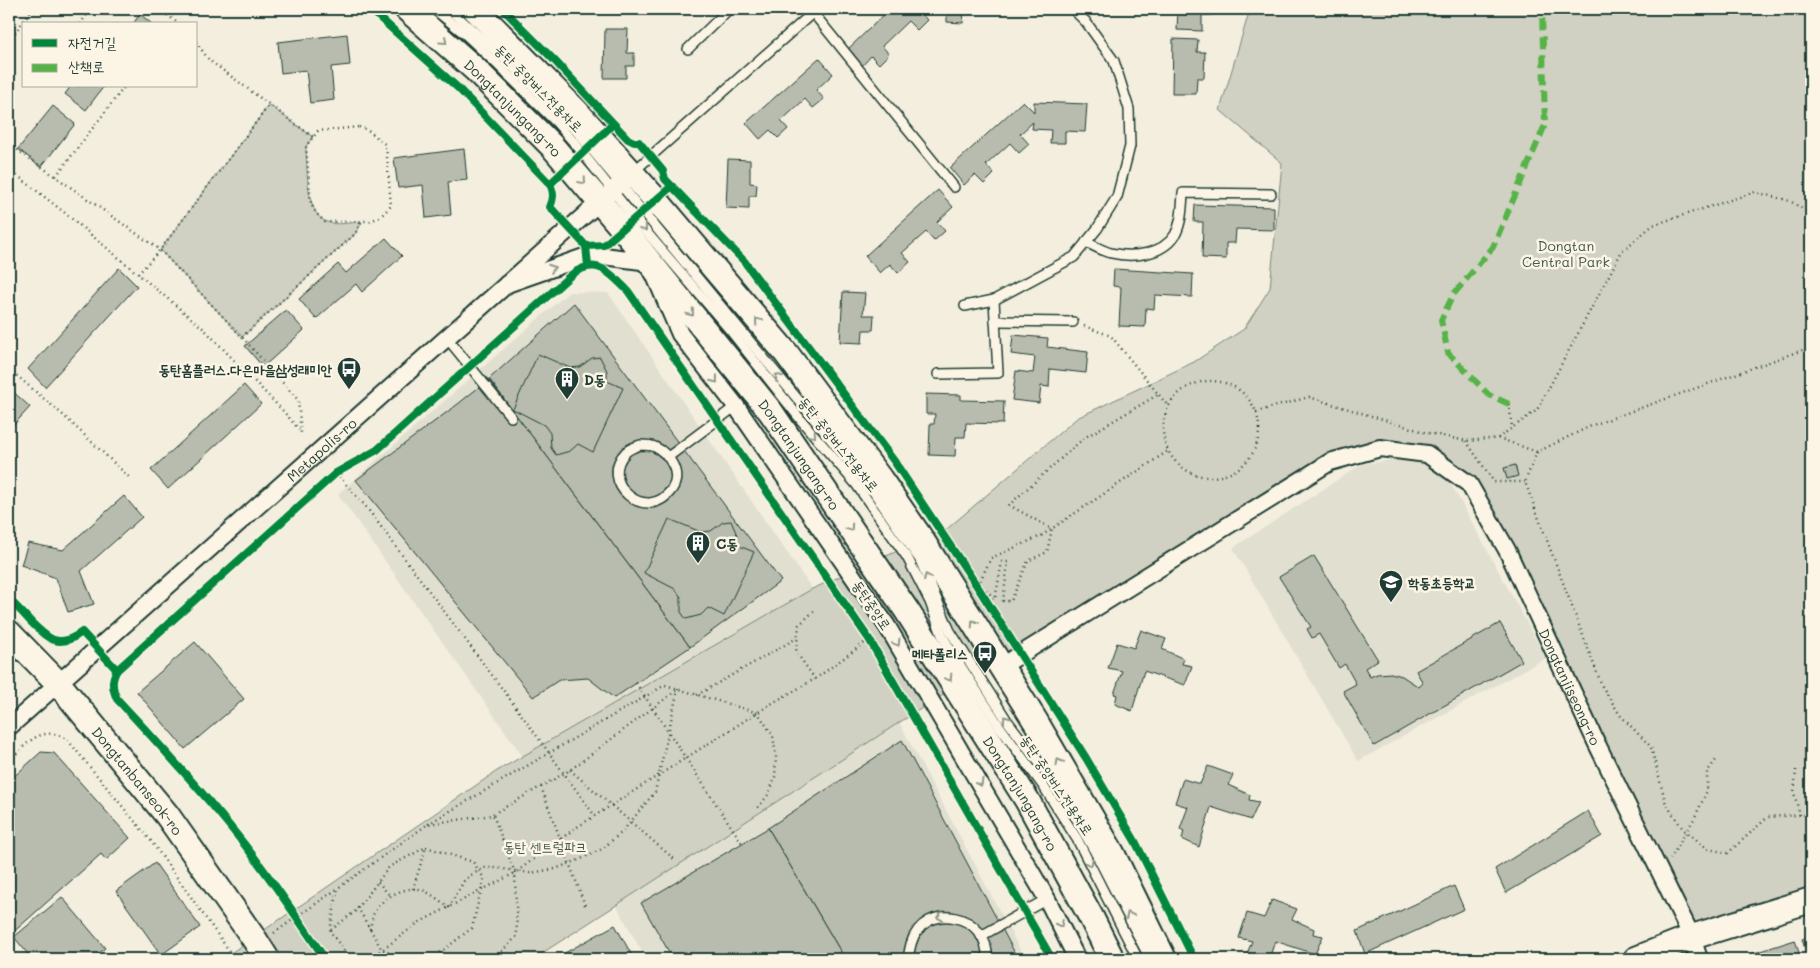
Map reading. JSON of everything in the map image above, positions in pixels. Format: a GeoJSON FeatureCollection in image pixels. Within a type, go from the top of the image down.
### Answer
{"type":"FeatureCollection","features":[{"type":"Feature","properties":{"kind":"street","name":"Dongtanjungang-ro"},"geometry":{"type":"LineString","coordinates":[[408,9],[476,70],[552,146],[616,187],[786,354],[880,479],[970,587],[1002,666],[1112,853],[1164,959]]}},
{"type":"Feature","properties":{"kind":"street","name":"Dongtanjungang-ro"},"geometry":{"type":"LineString","coordinates":[[475,9],[578,112],[616,187],[649,262],[771,412],[907,611],[1027,800],[1112,959]]}},
{"type":"Feature","properties":{"kind":"street","name":"Metapolis-ro"},"geometry":{"type":"LineString","coordinates":[[9,727],[616,187]]}},
{"type":"Feature","properties":{"kind":"street"},"geometry":{"type":"LineString","coordinates":[[507,284],[587,256],[596,255],[649,262]]}},
{"type":"Feature","properties":{"kind":"street","name":"동탄중앙로"},"geometry":{"type":"LineString","coordinates":[[649,262],[680,334],[736,406],[887,626],[1047,899],[1078,959]]}},
{"type":"Feature","properties":{"kind":"street","name":"Dongtanjiseong-ro"},"geometry":{"type":"LineString","coordinates":[[1002,666],[1330,462],[1380,448],[1427,454],[1469,484],[1507,550],[1596,742],[1692,937],[1699,959]]}},
{"type":"Feature","properties":{"kind":"street","name":"Dongtanbanseok-ro"},"geometry":{"type":"LineString","coordinates":[[9,633],[58,683],[167,815],[259,948]]}},
{"type":"Feature","properties":{"kind":"street"},"geometry":{"type":"LineString","coordinates":[[1636,959],[1692,937],[1811,900]]}},
{"type":"Feature","properties":{"kind":"lane","name":"동탄 중앙버스전용차로"},"geometry":{"type":"LineString","coordinates":[[434,9],[472,40],[557,123],[616,187],[637,206],[860,474],[920,560],[950,631],[1006,720],[1062,793],[1150,959]]}},
{"type":"Feature","properties":{"kind":"lane","name":"동탄 중앙버스전용차로"},"geometry":{"type":"LineString","coordinates":[[449,9],[508,62],[573,126],[616,187],[816,439],[856,484],[906,557],[930,602],[942,635],[951,650],[1000,727],[1044,787],[1078,839],[1138,959]]}},
{"type":"Feature","properties":{"kind":"lane"},"geometry":{"type":"LineString","coordinates":[[688,49],[729,9]]}},
{"type":"Feature","properties":{"kind":"lane"},"geometry":{"type":"LineString","coordinates":[[965,306],[994,300],[1074,257],[1097,230],[1116,197],[1130,146],[1129,109],[1114,61],[1086,22],[1073,9]]}},
{"type":"Feature","properties":{"kind":"lane"},"geometry":{"type":"LineString","coordinates":[[616,187],[813,10],[954,187]]}},
{"type":"Feature","properties":{"kind":"lane"},"geometry":{"type":"LineString","coordinates":[[1086,242],[1110,253],[1133,256],[1157,251],[1174,235],[1182,214],[1183,193],[1271,194]]}},
{"type":"Feature","properties":{"kind":"lane"},"geometry":{"type":"LineString","coordinates":[[938,374],[998,373],[994,300]]}},
{"type":"Feature","properties":{"kind":"lane"},"geometry":{"type":"LineString","coordinates":[[995,320],[1074,322]]}},
{"type":"Feature","properties":{"kind":"lane"},"geometry":{"type":"LineString","coordinates":[[447,338],[511,417]]}},
{"type":"Feature","properties":{"kind":"lane"},"geometry":{"type":"LineString","coordinates":[[668,457],[736,406]]}},
{"type":"Feature","properties":{"kind":"lane"},"geometry":{"type":"LineString","coordinates":[[640,445],[655,446],[668,457],[675,470],[674,485],[666,498],[651,504],[636,502],[620,493],[617,477],[619,462],[627,451],[640,445]]}},
{"type":"Feature","properties":{"kind":"lane"},"geometry":{"type":"LineString","coordinates":[[982,936],[1047,899]]}},
{"type":"Feature","properties":{"kind":"lane"},"geometry":{"type":"LineString","coordinates":[[909,959],[908,955],[914,934],[930,920],[948,915],[967,921],[982,936],[987,959]]}},
{"type":"Feature","properties":{"kind":"path"},"geometry":{"type":"LineString","coordinates":[[22,22],[32,9]]}},
{"type":"Feature","properties":{"kind":"path"},"geometry":{"type":"LineString","coordinates":[[81,22],[91,9]]}},
{"type":"Feature","properties":{"kind":"path"},"geometry":{"type":"LineString","coordinates":[[159,9],[176,22]]}},
{"type":"Feature","properties":{"kind":"path"},"geometry":{"type":"LineString","coordinates":[[9,40],[22,22]]}},
{"type":"Feature","properties":{"kind":"path"},"geometry":{"type":"LineString","coordinates":[[198,45],[209,60],[313,137]]}},
{"type":"Feature","properties":{"kind":"path"},"geometry":{"type":"LineString","coordinates":[[56,177],[123,88]]}},
{"type":"Feature","properties":{"kind":"path"},"geometry":{"type":"LineString","coordinates":[[138,274],[160,250],[269,105]]}},
{"type":"Feature","properties":{"kind":"path"},"geometry":{"type":"LineString","coordinates":[[359,127],[368,130],[386,145],[391,206],[376,220],[362,222],[329,223],[320,218],[313,209],[306,146],[322,130],[359,127]]}},
{"type":"Feature","properties":{"kind":"path"},"geometry":{"type":"LineString","coordinates":[[9,144],[160,250],[298,400],[302,433],[204,329],[9,170]]}},
{"type":"Feature","properties":{"kind":"path"},"geometry":{"type":"LineString","coordinates":[[1498,438],[1537,410],[1622,251],[1653,225],[1755,192],[1790,201],[1811,214]]}},
{"type":"Feature","properties":{"kind":"path"},"geometry":{"type":"LineString","coordinates":[[242,337],[355,234],[362,222]]}},
{"type":"Feature","properties":{"kind":"path"},"geometry":{"type":"LineString","coordinates":[[1074,322],[1111,336],[1168,406]]}},
{"type":"Feature","properties":{"kind":"path"},"geometry":{"type":"LineString","coordinates":[[1811,347],[1592,425],[1537,452],[1525,482],[1602,686],[1620,715],[1651,746],[1666,804],[1683,829],[1708,849],[1728,853],[1768,817],[1811,814]]}},
{"type":"Feature","properties":{"kind":"path"},"geometry":{"type":"LineString","coordinates":[[9,369],[63,415],[130,477]]}},
{"type":"Feature","properties":{"kind":"path"},"geometry":{"type":"LineString","coordinates":[[1207,381],[1222,382],[1237,388],[1248,398],[1256,412],[1260,428],[1257,444],[1250,458],[1238,469],[1223,476],[1207,477],[1191,473],[1178,464],[1168,451],[1163,436],[1163,421],[1168,406],[1178,394],[1191,385],[1207,381]]}},
{"type":"Feature","properties":{"kind":"path"},"geometry":{"type":"LineString","coordinates":[[1052,529],[1009,505],[1084,438],[1159,394]]}},
{"type":"Feature","properties":{"kind":"path"},"geometry":{"type":"LineString","coordinates":[[1256,412],[1309,397],[1424,432],[1466,441],[1498,438],[1537,452]]}},
{"type":"Feature","properties":{"kind":"path"},"geometry":{"type":"LineString","coordinates":[[1509,404],[1512,428]]}},
{"type":"Feature","properties":{"kind":"path"},"geometry":{"type":"LineString","coordinates":[[1466,441],[1494,482],[1525,482]]}},
{"type":"Feature","properties":{"kind":"path"},"geometry":{"type":"LineString","coordinates":[[970,587],[991,558],[1041,536],[1168,451]]}},
{"type":"Feature","properties":{"kind":"path"},"geometry":{"type":"LineString","coordinates":[[329,479],[336,472],[344,468]]}},
{"type":"Feature","properties":{"kind":"path"},"geometry":{"type":"LineString","coordinates":[[336,472],[367,508],[595,816]]}},
{"type":"Feature","properties":{"kind":"path"},"geometry":{"type":"LineString","coordinates":[[970,587],[995,599],[1002,562],[1008,562],[1003,601],[1012,601],[1028,561],[1047,552],[1052,529]]}},
{"type":"Feature","properties":{"kind":"path"},"geometry":{"type":"LineString","coordinates":[[970,587],[989,605]]}},
{"type":"Feature","properties":{"kind":"path"},"geometry":{"type":"LineString","coordinates":[[814,611],[799,625],[796,652],[815,679]]}},
{"type":"Feature","properties":{"kind":"path"},"geometry":{"type":"LineString","coordinates":[[366,959],[382,950],[418,923],[516,872],[595,816],[815,679],[887,626]]}},
{"type":"Feature","properties":{"kind":"path"},"geometry":{"type":"LineString","coordinates":[[864,631],[874,647]]}},
{"type":"Feature","properties":{"kind":"path"},"geometry":{"type":"LineString","coordinates":[[697,695],[797,638]]}},
{"type":"Feature","properties":{"kind":"path"},"geometry":{"type":"LineString","coordinates":[[9,666],[9,671]]}},
{"type":"Feature","properties":{"kind":"path"},"geometry":{"type":"LineString","coordinates":[[636,683],[742,843]]}},
{"type":"Feature","properties":{"kind":"path"},"geometry":{"type":"LineString","coordinates":[[9,761],[36,736],[47,733],[58,734],[66,738],[151,840],[236,959],[259,948],[338,888],[428,824],[665,685],[758,713],[773,736],[776,756],[775,778],[768,795],[756,810]]}},
{"type":"Feature","properties":{"kind":"path"},"geometry":{"type":"LineString","coordinates":[[428,824],[492,814],[570,770],[678,689]]}},
{"type":"Feature","properties":{"kind":"path"},"geometry":{"type":"LineString","coordinates":[[449,907],[464,881],[479,870],[497,868],[530,873],[555,868],[602,849],[623,831],[655,792],[678,689]]}},
{"type":"Feature","properties":{"kind":"path"},"geometry":{"type":"LineString","coordinates":[[1668,861],[1687,832],[1707,791],[1707,772],[1716,760]]}},
{"type":"Feature","properties":{"kind":"path"},"geometry":{"type":"LineString","coordinates":[[570,770],[674,859]]}},
{"type":"Feature","properties":{"kind":"path"},"geometry":{"type":"LineString","coordinates":[[1796,770],[1794,793],[1800,815]]}},
{"type":"Feature","properties":{"kind":"path"},"geometry":{"type":"LineString","coordinates":[[541,787],[586,908]]}},
{"type":"Feature","properties":{"kind":"path"},"geometry":{"type":"LineString","coordinates":[[492,814],[516,872],[517,936],[494,959]]}},
{"type":"Feature","properties":{"kind":"path"},"geometry":{"type":"LineString","coordinates":[[330,931],[358,908],[389,867],[426,847],[473,862],[484,878],[483,890],[472,928],[433,958],[400,958],[382,950],[358,908]]}},
{"type":"Feature","properties":{"kind":"path"},"geometry":{"type":"LineString","coordinates":[[413,889],[426,847]]}},
{"type":"Feature","properties":{"kind":"path"},"geometry":{"type":"LineString","coordinates":[[378,882],[391,897]]}},
{"type":"Feature","properties":{"kind":"path"},"geometry":{"type":"LineString","coordinates":[[338,888],[330,931],[350,959]]}},
{"type":"Feature","properties":{"kind":"path"},"geometry":{"type":"LineString","coordinates":[[370,929],[374,912],[384,901],[400,892],[413,889],[424,890],[449,907]]}},
{"type":"Feature","properties":{"kind":"path"},"geometry":{"type":"LineString","coordinates":[[292,909],[303,926]]}},
{"type":"Feature","properties":{"kind":"path"},"geometry":{"type":"LineString","coordinates":[[363,917],[372,921]]}},
{"type":"Feature","properties":{"kind":"shaded area"},"geometry":{"type":"Polygon","coordinates":[[[569,292],[608,293],[812,589],[891,707],[1025,959],[646,959],[574,829],[338,494],[569,292]]]}},
{"type":"Feature","properties":{"kind":"shaded area","name":"학동초등학교"},"geometry":{"type":"Polygon","coordinates":[[[1402,459],[1440,464],[1546,658],[1358,761],[1233,548],[1362,464],[1402,459]]]}},
{"type":"Feature","properties":{"kind":"green space","name":"Dongtan Central Park"},"geometry":{"type":"Polygon","coordinates":[[[1250,9],[1811,9],[1811,887],[1692,937],[1469,484],[1427,454],[1380,448],[1330,462],[1018,648],[533,959],[222,959],[497,771],[812,589],[947,529],[1077,418],[1194,362],[1244,329],[1270,288],[1282,163],[1220,110],[1250,9]]]}},
{"type":"Feature","properties":{"kind":"green space"},"geometry":{"type":"Polygon","coordinates":[[[269,105],[313,137],[306,146],[308,180],[311,201],[320,217],[327,222],[335,224],[362,222],[355,234],[242,337],[160,250],[269,105]]]}},
{"type":"Feature","properties":{"kind":"building"},"geometry":{"type":"Polygon","coordinates":[[[890,9],[921,9],[919,11],[927,20],[917,30],[908,21],[882,46],[889,54],[879,64],[871,56],[862,66],[847,50],[890,9]]]}},
{"type":"Feature","properties":{"kind":"building"},"geometry":{"type":"Polygon","coordinates":[[[947,9],[983,9],[983,11],[964,10],[963,23],[947,22],[947,9]]]}},
{"type":"Feature","properties":{"kind":"building"},"geometry":{"type":"Polygon","coordinates":[[[1178,9],[1212,9],[1211,15],[1202,15],[1202,31],[1177,30],[1178,9]]]}},
{"type":"Feature","properties":{"kind":"building"},"geometry":{"type":"Polygon","coordinates":[[[140,14],[150,22],[134,22],[140,14]]]}},
{"type":"Feature","properties":{"kind":"building"},"geometry":{"type":"Polygon","coordinates":[[[605,29],[628,29],[627,53],[634,53],[634,66],[626,66],[626,78],[604,78],[605,29]]]}},
{"type":"Feature","properties":{"kind":"building"},"geometry":{"type":"Polygon","coordinates":[[[347,34],[350,65],[331,67],[334,100],[310,103],[306,70],[281,73],[278,42],[347,34]]]}},
{"type":"Feature","properties":{"kind":"building"},"geometry":{"type":"Polygon","coordinates":[[[1173,39],[1198,40],[1197,52],[1205,52],[1204,78],[1197,78],[1196,94],[1172,94],[1173,39]]]}},
{"type":"Feature","properties":{"kind":"building"},"geometry":{"type":"Polygon","coordinates":[[[819,58],[833,74],[816,90],[824,99],[813,108],[805,99],[781,121],[788,129],[778,138],[770,130],[760,139],[746,123],[819,58]]]}},
{"type":"Feature","properties":{"kind":"building"},"geometry":{"type":"Polygon","coordinates":[[[70,88],[102,88],[86,110],[65,94],[70,88]]]}},
{"type":"Feature","properties":{"kind":"building"},"geometry":{"type":"Polygon","coordinates":[[[1023,101],[1034,112],[1034,102],[1087,104],[1085,132],[1065,131],[1065,143],[1050,143],[1051,130],[1032,129],[1033,122],[1020,134],[1029,144],[1019,153],[1010,143],[986,165],[994,174],[984,184],[975,175],[964,185],[950,168],[1023,101]]]}},
{"type":"Feature","properties":{"kind":"building"},"geometry":{"type":"Polygon","coordinates":[[[53,106],[75,124],[41,167],[18,149],[53,106]]]}},
{"type":"Feature","properties":{"kind":"building"},"geometry":{"type":"Polygon","coordinates":[[[464,149],[467,180],[448,182],[451,215],[426,218],[423,185],[398,188],[394,158],[464,149]]]}},
{"type":"Feature","properties":{"kind":"building"},"geometry":{"type":"Polygon","coordinates":[[[728,159],[750,160],[750,183],[757,184],[756,196],[749,196],[749,209],[726,208],[728,159]]]}},
{"type":"Feature","properties":{"kind":"building"},"geometry":{"type":"Polygon","coordinates":[[[938,190],[953,207],[937,222],[945,231],[934,241],[926,232],[902,253],[910,262],[898,273],[890,264],[880,273],[865,256],[938,190]]]}},
{"type":"Feature","properties":{"kind":"building"},"geometry":{"type":"Polygon","coordinates":[[[1195,205],[1274,207],[1274,230],[1236,229],[1235,243],[1226,243],[1226,259],[1202,258],[1203,222],[1194,222],[1195,205]]]}},
{"type":"Feature","properties":{"kind":"building"},"geometry":{"type":"Polygon","coordinates":[[[386,238],[402,256],[362,292],[356,284],[316,319],[299,299],[338,264],[346,273],[386,238]]]}},
{"type":"Feature","properties":{"kind":"building"},"geometry":{"type":"Polygon","coordinates":[[[119,268],[137,286],[45,387],[28,369],[119,268]]]}},
{"type":"Feature","properties":{"kind":"building"},"geometry":{"type":"Polygon","coordinates":[[[1114,269],[1193,274],[1192,297],[1155,295],[1154,309],[1146,308],[1145,327],[1119,326],[1121,287],[1113,286],[1114,269]]]}},
{"type":"Feature","properties":{"kind":"building"},"geometry":{"type":"Polygon","coordinates":[[[843,292],[865,293],[863,315],[874,315],[873,330],[863,330],[862,343],[840,342],[843,292]]]}},
{"type":"Feature","properties":{"kind":"building"},"geometry":{"type":"Polygon","coordinates":[[[574,303],[781,581],[690,647],[489,379],[574,303]]]}},
{"type":"Feature","properties":{"kind":"building"},"geometry":{"type":"Polygon","coordinates":[[[286,310],[304,330],[263,367],[245,346],[286,310]]]}},
{"type":"Feature","properties":{"kind":"building"},"geometry":{"type":"Polygon","coordinates":[[[1013,335],[1048,338],[1047,347],[1088,352],[1086,373],[1050,369],[1049,387],[1041,386],[1039,403],[1012,400],[1016,371],[1033,373],[1035,357],[1011,354],[1013,335]]]}},
{"type":"Feature","properties":{"kind":"building","name":"D동"},"geometry":{"type":"Polygon","coordinates":[[[538,354],[570,368],[580,367],[592,358],[600,357],[607,371],[607,381],[623,388],[593,452],[578,444],[570,451],[556,455],[551,448],[550,433],[544,425],[513,409],[538,354]]]}},
{"type":"Feature","properties":{"kind":"building"},"geometry":{"type":"Polygon","coordinates":[[[489,379],[690,647],[614,698],[588,678],[559,680],[533,697],[356,480],[489,379]]]}},
{"type":"Feature","properties":{"kind":"building"},"geometry":{"type":"Polygon","coordinates":[[[244,385],[261,404],[168,489],[151,470],[244,385]]]}},
{"type":"Feature","properties":{"kind":"building"},"geometry":{"type":"Polygon","coordinates":[[[9,388],[30,407],[9,430],[9,388]]]}},
{"type":"Feature","properties":{"kind":"building"},"geometry":{"type":"Polygon","coordinates":[[[926,394],[961,395],[961,400],[1004,401],[1003,424],[966,423],[965,437],[956,437],[955,456],[929,455],[930,424],[934,424],[935,414],[926,414],[926,394]]]}},
{"type":"Feature","properties":{"kind":"building"},"geometry":{"type":"Polygon","coordinates":[[[1515,465],[1518,476],[1507,479],[1504,468],[1515,465]]]}},
{"type":"Feature","properties":{"kind":"building"},"geometry":{"type":"Polygon","coordinates":[[[124,496],[142,517],[81,571],[94,604],[68,612],[56,578],[21,565],[28,543],[63,550],[124,496]]]}},
{"type":"Feature","properties":{"kind":"building","name":"C동"},"geometry":{"type":"Polygon","coordinates":[[[669,519],[701,532],[711,531],[723,522],[731,521],[737,535],[737,545],[754,552],[724,616],[708,608],[701,615],[686,619],[681,612],[681,597],[675,589],[644,573],[669,519]]]}},
{"type":"Feature","properties":{"kind":"building"},"geometry":{"type":"Polygon","coordinates":[[[1314,556],[1378,660],[1365,668],[1370,677],[1377,674],[1391,673],[1402,676],[1419,687],[1423,683],[1416,671],[1500,623],[1522,661],[1374,746],[1343,691],[1356,684],[1345,664],[1339,668],[1319,634],[1312,638],[1307,629],[1311,627],[1279,577],[1314,556]]]}},
{"type":"Feature","properties":{"kind":"building"},"geometry":{"type":"Polygon","coordinates":[[[1141,630],[1166,639],[1162,649],[1184,659],[1182,664],[1192,666],[1185,685],[1144,671],[1132,711],[1115,704],[1117,695],[1114,694],[1122,671],[1108,668],[1117,643],[1134,648],[1141,630]]]}},
{"type":"Feature","properties":{"kind":"building"},"geometry":{"type":"Polygon","coordinates":[[[195,642],[244,699],[185,749],[137,692],[195,642]]]}},
{"type":"Feature","properties":{"kind":"building"},"geometry":{"type":"Polygon","coordinates":[[[902,740],[1018,959],[845,959],[768,828],[902,740]]]}},
{"type":"Feature","properties":{"kind":"building"},"geometry":{"type":"Polygon","coordinates":[[[41,752],[54,753],[130,838],[106,860],[101,854],[9,936],[9,781],[41,752]]]}},
{"type":"Feature","properties":{"kind":"building"},"geometry":{"type":"Polygon","coordinates":[[[1208,766],[1233,775],[1228,785],[1250,795],[1249,800],[1259,802],[1251,820],[1211,807],[1199,847],[1182,839],[1184,831],[1180,829],[1188,807],[1175,803],[1183,779],[1200,784],[1208,766]]]}},
{"type":"Feature","properties":{"kind":"building"},"geometry":{"type":"Polygon","coordinates":[[[1588,811],[1602,836],[1506,893],[1495,869],[1588,811]]]}},
{"type":"Feature","properties":{"kind":"building"},"geometry":{"type":"Polygon","coordinates":[[[768,828],[845,959],[673,959],[641,903],[768,828]]]}},
{"type":"Feature","properties":{"kind":"building"},"geometry":{"type":"Polygon","coordinates":[[[155,863],[200,927],[161,955],[116,891],[155,863]]]}},
{"type":"Feature","properties":{"kind":"building"},"geometry":{"type":"Polygon","coordinates":[[[1454,886],[1464,909],[1365,954],[1357,931],[1454,886]]]}},
{"type":"Feature","properties":{"kind":"building"},"geometry":{"type":"Polygon","coordinates":[[[62,897],[105,948],[92,959],[32,959],[14,937],[62,897]]]}},
{"type":"Feature","properties":{"kind":"building"},"geometry":{"type":"Polygon","coordinates":[[[1272,900],[1297,909],[1292,919],[1314,929],[1313,934],[1323,936],[1315,954],[1275,941],[1269,959],[1245,959],[1252,941],[1239,938],[1247,913],[1264,918],[1272,900]]]}},
{"type":"Feature","properties":{"kind":"building"},"geometry":{"type":"Polygon","coordinates":[[[615,925],[634,959],[554,959],[615,925]]]}},
{"type":"Feature","properties":{"kind":"building"},"geometry":{"type":"Polygon","coordinates":[[[1811,936],[1811,959],[1808,959],[1802,939],[1811,936]]]}},
{"type":"Feature","properties":{"kind":"building"},"geometry":{"type":"Polygon","coordinates":[[[1795,940],[1801,959],[1740,959],[1742,957],[1795,940]]]}},
{"type":"Feature","properties":{"kind":"marked path"},"geometry":{"type":"LineString","coordinates":[[1509,404],[1489,395],[1448,353],[1441,320],[1453,295],[1493,247],[1545,125],[1542,9]]}},
{"type":"Feature","properties":{"kind":"cycle path"},"geometry":{"type":"LineString","coordinates":[[370,9],[458,88],[550,184],[553,196],[550,207],[586,246],[588,266]]}},
{"type":"Feature","properties":{"kind":"cycle path"},"geometry":{"type":"LineString","coordinates":[[503,9],[628,139],[639,142],[663,171],[665,179],[744,261],[894,461],[979,589],[1086,758],[1135,841],[1194,959]]}},
{"type":"Feature","properties":{"kind":"cycle path"},"geometry":{"type":"LineString","coordinates":[[550,184],[613,124]]}},
{"type":"Feature","properties":{"kind":"cycle path"},"geometry":{"type":"LineString","coordinates":[[586,246],[604,245],[672,186]]}},
{"type":"Feature","properties":{"kind":"cycle path"},"geometry":{"type":"LineString","coordinates":[[325,959],[276,886],[229,825],[117,699],[113,684],[115,674],[117,670],[336,473],[377,450],[571,275],[580,269],[588,267],[602,269],[615,278],[628,291],[869,639],[1052,959]]}},
{"type":"Feature","properties":{"kind":"cycle path"},"geometry":{"type":"LineString","coordinates":[[9,599],[49,638],[61,641],[67,640],[82,632],[117,670]]}},
{"type":"Feature","properties":{"kind":"place","name":"동탄홈플러스.다은마을삼성래미안"},"geometry":{"type":"Point","coordinates":[349,390]}},
{"type":"Feature","properties":{"kind":"place","name":"D동"},"geometry":{"type":"Point","coordinates":[567,400]}},
{"type":"Feature","properties":{"kind":"place","name":"C동"},"geometry":{"type":"Point","coordinates":[698,564]}},
{"type":"Feature","properties":{"kind":"place","name":"학동초등학교"},"geometry":{"type":"Point","coordinates":[1391,603]}},
{"type":"Feature","properties":{"kind":"place","name":"메타폴리스"},"geometry":{"type":"Point","coordinates":[985,674]}},
{"type":"Feature","properties":{"kind":"park label","name":"동탄 센트럴파크"},"geometry":{"type":"Point","coordinates":[545,846]}}]}
